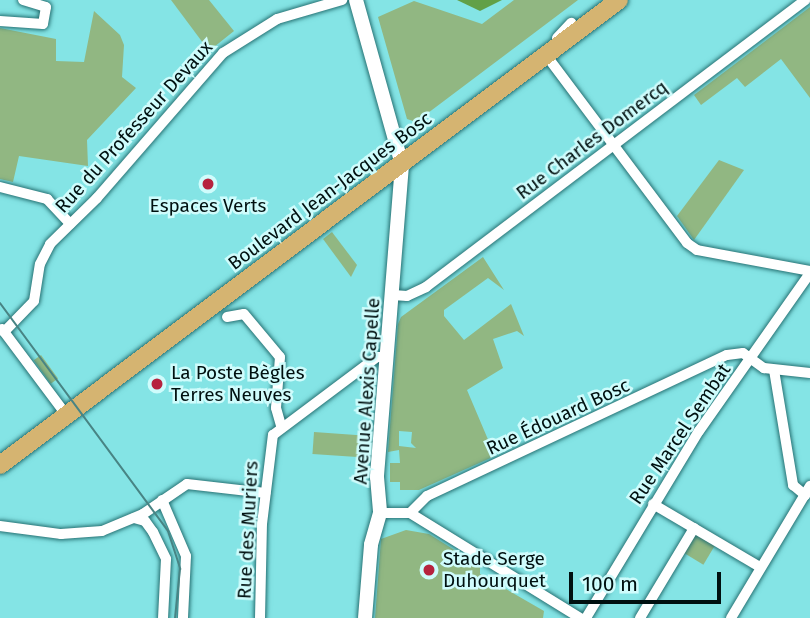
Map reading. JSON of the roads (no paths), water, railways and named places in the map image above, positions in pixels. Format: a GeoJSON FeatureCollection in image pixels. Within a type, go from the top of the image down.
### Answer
{"type":"FeatureCollection","features":[{"type":"Feature","properties":{"kind":"main road","name":"Boulevard Jean-Jacques Bosc"},"geometry":{"type":"LineString","coordinates":[[401,159],[602,0]]}},
{"type":"Feature","properties":{"kind":"main road","name":"Boulevard Jean-Jacques Bosc"},"geometry":{"type":"LineString","coordinates":[[0,466],[63,412],[619,0]]}},
{"type":"Feature","properties":{"kind":"main road","name":"Boulevard Jean-Jacques Bosc"},"geometry":{"type":"LineString","coordinates":[[0,452],[63,412]]}},
{"type":"Feature","properties":{"kind":"street"},"geometry":{"type":"LineString","coordinates":[[0,21],[43,24],[46,8],[23,0]]}},
{"type":"Feature","properties":{"kind":"street","name":"Rue du Professeur Devaux"},"geometry":{"type":"LineString","coordinates":[[2,329],[28,311],[44,253],[223,53],[277,19],[342,0]]}},
{"type":"Feature","properties":{"kind":"street"},"geometry":{"type":"LineString","coordinates":[[356,0],[401,159]]}},
{"type":"Feature","properties":{"kind":"street","name":"Rue Charles Domercq"},"geometry":{"type":"LineString","coordinates":[[393,295],[408,296],[426,287],[806,0]]}},
{"type":"Feature","properties":{"kind":"street"},"geometry":{"type":"LineString","coordinates":[[528,56],[546,55],[571,23]]}},
{"type":"Feature","properties":{"kind":"street"},"geometry":{"type":"LineString","coordinates":[[546,55],[697,250],[810,272]]}},
{"type":"Feature","properties":{"kind":"street","name":"Avenue Alexis Capelle"},"geometry":{"type":"LineString","coordinates":[[365,618],[371,545],[380,513],[377,477],[393,295],[401,159]]}},
{"type":"Feature","properties":{"kind":"street"},"geometry":{"type":"LineString","coordinates":[[0,187],[47,199],[70,224]]}},
{"type":"Feature","properties":{"kind":"street","name":"Rue Marcel Sembat"},"geometry":{"type":"LineString","coordinates":[[586,618],[653,504],[810,272]]}},
{"type":"Feature","properties":{"kind":"street","name":"Rue des Muriers"},"geometry":{"type":"LineString","coordinates":[[227,317],[244,314],[280,357],[276,408],[281,426],[271,443],[265,493],[261,618]]}},
{"type":"Feature","properties":{"kind":"street"},"geometry":{"type":"LineString","coordinates":[[2,329],[63,412]]}},
{"type":"Feature","properties":{"kind":"street","name":"Rue Édouard Bosc"},"geometry":{"type":"LineString","coordinates":[[410,513],[428,496],[735,352],[751,359]]}},
{"type":"Feature","properties":{"kind":"street"},"geometry":{"type":"LineString","coordinates":[[281,426],[377,357],[387,357]]}},
{"type":"Feature","properties":{"kind":"street"},"geometry":{"type":"LineString","coordinates":[[751,359],[774,370],[810,373]]}},
{"type":"Feature","properties":{"kind":"street"},"geometry":{"type":"LineString","coordinates":[[720,361],[743,370]]}},
{"type":"Feature","properties":{"kind":"street"},"geometry":{"type":"LineString","coordinates":[[731,618],[808,490],[793,485],[774,370]]}},
{"type":"Feature","properties":{"kind":"street"},"geometry":{"type":"LineString","coordinates":[[0,526],[86,534],[134,518],[187,484],[265,493]]}},
{"type":"Feature","properties":{"kind":"street"},"geometry":{"type":"LineString","coordinates":[[162,500],[186,556],[183,618]]}},
{"type":"Feature","properties":{"kind":"street"},"geometry":{"type":"LineString","coordinates":[[653,504],[760,567]]}},
{"type":"Feature","properties":{"kind":"street"},"geometry":{"type":"LineString","coordinates":[[380,513],[410,513],[580,618]]}},
{"type":"Feature","properties":{"kind":"street"},"geometry":{"type":"LineString","coordinates":[[134,518],[145,522],[153,532],[166,559],[163,618]]}},
{"type":"Feature","properties":{"kind":"street"},"geometry":{"type":"LineString","coordinates":[[640,618],[694,528]]}},
{"type":"Feature","properties":{"kind":"tram line"},"geometry":{"type":"LineString","coordinates":[[0,303],[168,531],[180,569],[175,618]]}},
{"type":"Feature","properties":{"kind":"place","name":"Espaces Verts"},"geometry":{"type":"Point","coordinates":[208,184]}},
{"type":"Feature","properties":{"kind":"place","name":"La Poste Bègles Terres Neuves"},"geometry":{"type":"Point","coordinates":[157,384]}},
{"type":"Feature","properties":{"kind":"place","name":"Stade Serge Duhourquet"},"geometry":{"type":"Point","coordinates":[429,570]}}]}
